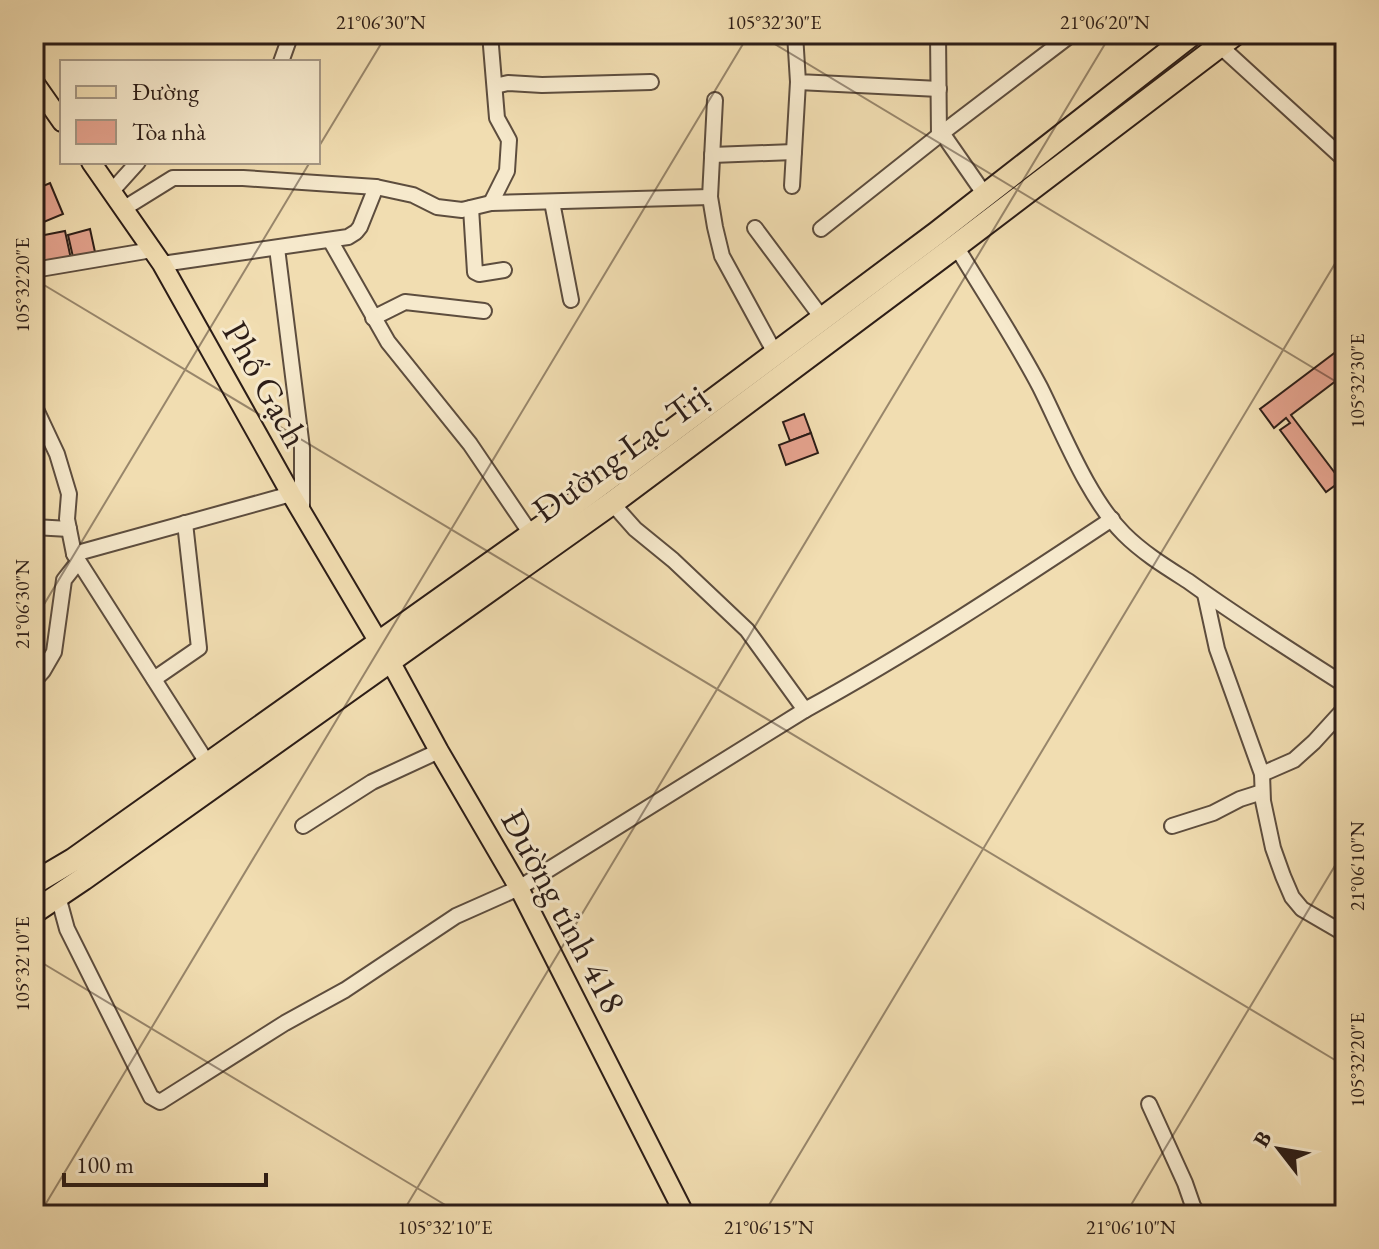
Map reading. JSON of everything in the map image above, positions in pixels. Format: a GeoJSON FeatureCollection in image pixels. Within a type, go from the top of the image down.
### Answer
{"type":"FeatureCollection","features":[{"type":"Feature","properties":{"kind":"highway","name":"Đường Lạc Trị"},"geometry":{"type":"LineString","coordinates":[[34,912],[384,652],[531,534],[985,195],[1192,34]]}},
{"type":"Feature","properties":{"kind":"highway","name":"Đường Lạc Trị"},"geometry":{"type":"LineString","coordinates":[[38,876],[73,860],[208,764],[612,503],[956,246],[1222,38]]}},
{"type":"Feature","properties":{"kind":"main road"},"geometry":{"type":"LineString","coordinates":[[34,82],[60,119]]}},
{"type":"Feature","properties":{"kind":"main road","name":"Phố Gạch"},"geometry":{"type":"LineString","coordinates":[[92,164],[157,257],[384,652]]}},
{"type":"Feature","properties":{"kind":"main road","name":"Đường tỉnh 418"},"geometry":{"type":"LineString","coordinates":[[384,652],[519,888],[685,1215]]}},
{"type":"Feature","properties":{"kind":"street"},"geometry":{"type":"LineString","coordinates":[[282,60],[291,34]]}},
{"type":"Feature","properties":{"kind":"street"},"geometry":{"type":"LineString","coordinates":[[490,34],[497,118],[509,140],[507,171],[491,203]]}},
{"type":"Feature","properties":{"kind":"street"},"geometry":{"type":"LineString","coordinates":[[792,186],[798,82],[795,34]]}},
{"type":"Feature","properties":{"kind":"street"},"geometry":{"type":"LineString","coordinates":[[938,34],[940,135],[985,195]]}},
{"type":"Feature","properties":{"kind":"street"},"geometry":{"type":"LineString","coordinates":[[821,229],[1072,34]]}},
{"type":"Feature","properties":{"kind":"street"},"geometry":{"type":"LineString","coordinates":[[1222,38],[1345,160]]}},
{"type":"Feature","properties":{"kind":"street"},"geometry":{"type":"LineString","coordinates":[[495,86],[508,83],[651,82]]}},
{"type":"Feature","properties":{"kind":"street"},"geometry":{"type":"LineString","coordinates":[[798,82],[939,89]]}},
{"type":"Feature","properties":{"kind":"street"},"geometry":{"type":"LineString","coordinates":[[715,100],[710,197],[715,227],[722,256],[775,353]]}},
{"type":"Feature","properties":{"kind":"street"},"geometry":{"type":"LineString","coordinates":[[712,155],[794,152]]}},
{"type":"Feature","properties":{"kind":"street"},"geometry":{"type":"LineString","coordinates":[[111,192],[136,164]]}},
{"type":"Feature","properties":{"kind":"street"},"geometry":{"type":"LineString","coordinates":[[243,178],[245,164]]}},
{"type":"Feature","properties":{"kind":"street"},"geometry":{"type":"LineString","coordinates":[[123,209],[173,178],[243,178],[376,187],[413,195],[437,207],[462,210],[491,203],[710,197]]}},
{"type":"Feature","properties":{"kind":"street"},"geometry":{"type":"LineString","coordinates":[[34,270],[277,248],[348,237],[360,227],[376,187]]}},
{"type":"Feature","properties":{"kind":"street"},"geometry":{"type":"LineString","coordinates":[[552,202],[571,300]]}},
{"type":"Feature","properties":{"kind":"street"},"geometry":{"type":"LineString","coordinates":[[471,208],[475,272],[504,270]]}},
{"type":"Feature","properties":{"kind":"street"},"geometry":{"type":"LineString","coordinates":[[755,228],[822,318]]}},
{"type":"Feature","properties":{"kind":"street"},"geometry":{"type":"LineString","coordinates":[[330,240],[373,318],[409,370],[470,444],[531,534]]}},
{"type":"Feature","properties":{"kind":"street"},"geometry":{"type":"LineString","coordinates":[[956,246],[1038,385],[1070,450],[1124,534],[1205,594],[1345,685]]}},
{"type":"Feature","properties":{"kind":"street"},"geometry":{"type":"LineString","coordinates":[[277,248],[302,448],[302,512]]}},
{"type":"Feature","properties":{"kind":"street"},"geometry":{"type":"LineString","coordinates":[[373,318],[405,302],[484,311]]}},
{"type":"Feature","properties":{"kind":"street"},"geometry":{"type":"LineString","coordinates":[[34,405],[57,454],[69,494],[69,529],[76,558],[208,764]]}},
{"type":"Feature","properties":{"kind":"street"},"geometry":{"type":"LineString","coordinates":[[34,441],[47,432]]}},
{"type":"Feature","properties":{"kind":"street"},"geometry":{"type":"LineString","coordinates":[[34,681],[54,652],[64,580],[76,558],[185,523],[291,494]]}},
{"type":"Feature","properties":{"kind":"street"},"geometry":{"type":"LineString","coordinates":[[612,503],[635,529],[673,560],[747,630],[805,710]]}},
{"type":"Feature","properties":{"kind":"street"},"geometry":{"type":"LineString","coordinates":[[58,896],[67,929],[151,1097],[160,1102],[285,1023],[345,990],[456,916],[519,888],[805,710],[920,644],[1112,519]]}},
{"type":"Feature","properties":{"kind":"street"},"geometry":{"type":"LineString","coordinates":[[154,679],[199,648],[185,523]]}},
{"type":"Feature","properties":{"kind":"street"},"geometry":{"type":"LineString","coordinates":[[34,527],[69,529]]}},
{"type":"Feature","properties":{"kind":"street"},"geometry":{"type":"LineString","coordinates":[[1205,594],[1217,649],[1262,774],[1262,792],[1273,848],[1292,897],[1302,909],[1345,934]]}},
{"type":"Feature","properties":{"kind":"street"},"geometry":{"type":"LineString","coordinates":[[1262,774],[1294,760],[1345,708]]}},
{"type":"Feature","properties":{"kind":"street"},"geometry":{"type":"LineString","coordinates":[[303,826],[372,782],[439,751]]}},
{"type":"Feature","properties":{"kind":"street"},"geometry":{"type":"LineString","coordinates":[[1172,826],[1262,792]]}},
{"type":"Feature","properties":{"kind":"street"},"geometry":{"type":"LineString","coordinates":[[1149,1104],[1199,1215]]}},
{"type":"Feature","properties":{"kind":"building"},"geometry":{"type":"Polygon","coordinates":[[[50,183],[63,214],[39,224],[34,212],[34,190],[50,183]]]}},
{"type":"Feature","properties":{"kind":"building"},"geometry":{"type":"Polygon","coordinates":[[[90,229],[95,252],[73,257],[68,235],[90,229]]]}},
{"type":"Feature","properties":{"kind":"building"},"geometry":{"type":"Polygon","coordinates":[[[65,231],[71,259],[34,266],[34,237],[65,231]]]}},
{"type":"Feature","properties":{"kind":"building"},"geometry":{"type":"Polygon","coordinates":[[[1345,345],[1345,374],[1291,415],[1341,481],[1326,492],[1280,430],[1290,423],[1286,418],[1274,428],[1260,409],[1345,345]]]}},
{"type":"Feature","properties":{"kind":"building"},"geometry":{"type":"Polygon","coordinates":[[[804,414],[811,433],[790,441],[783,422],[804,414]]]}},
{"type":"Feature","properties":{"kind":"building"},"geometry":{"type":"Polygon","coordinates":[[[811,433],[818,453],[786,465],[779,445],[811,433]]]}}]}
